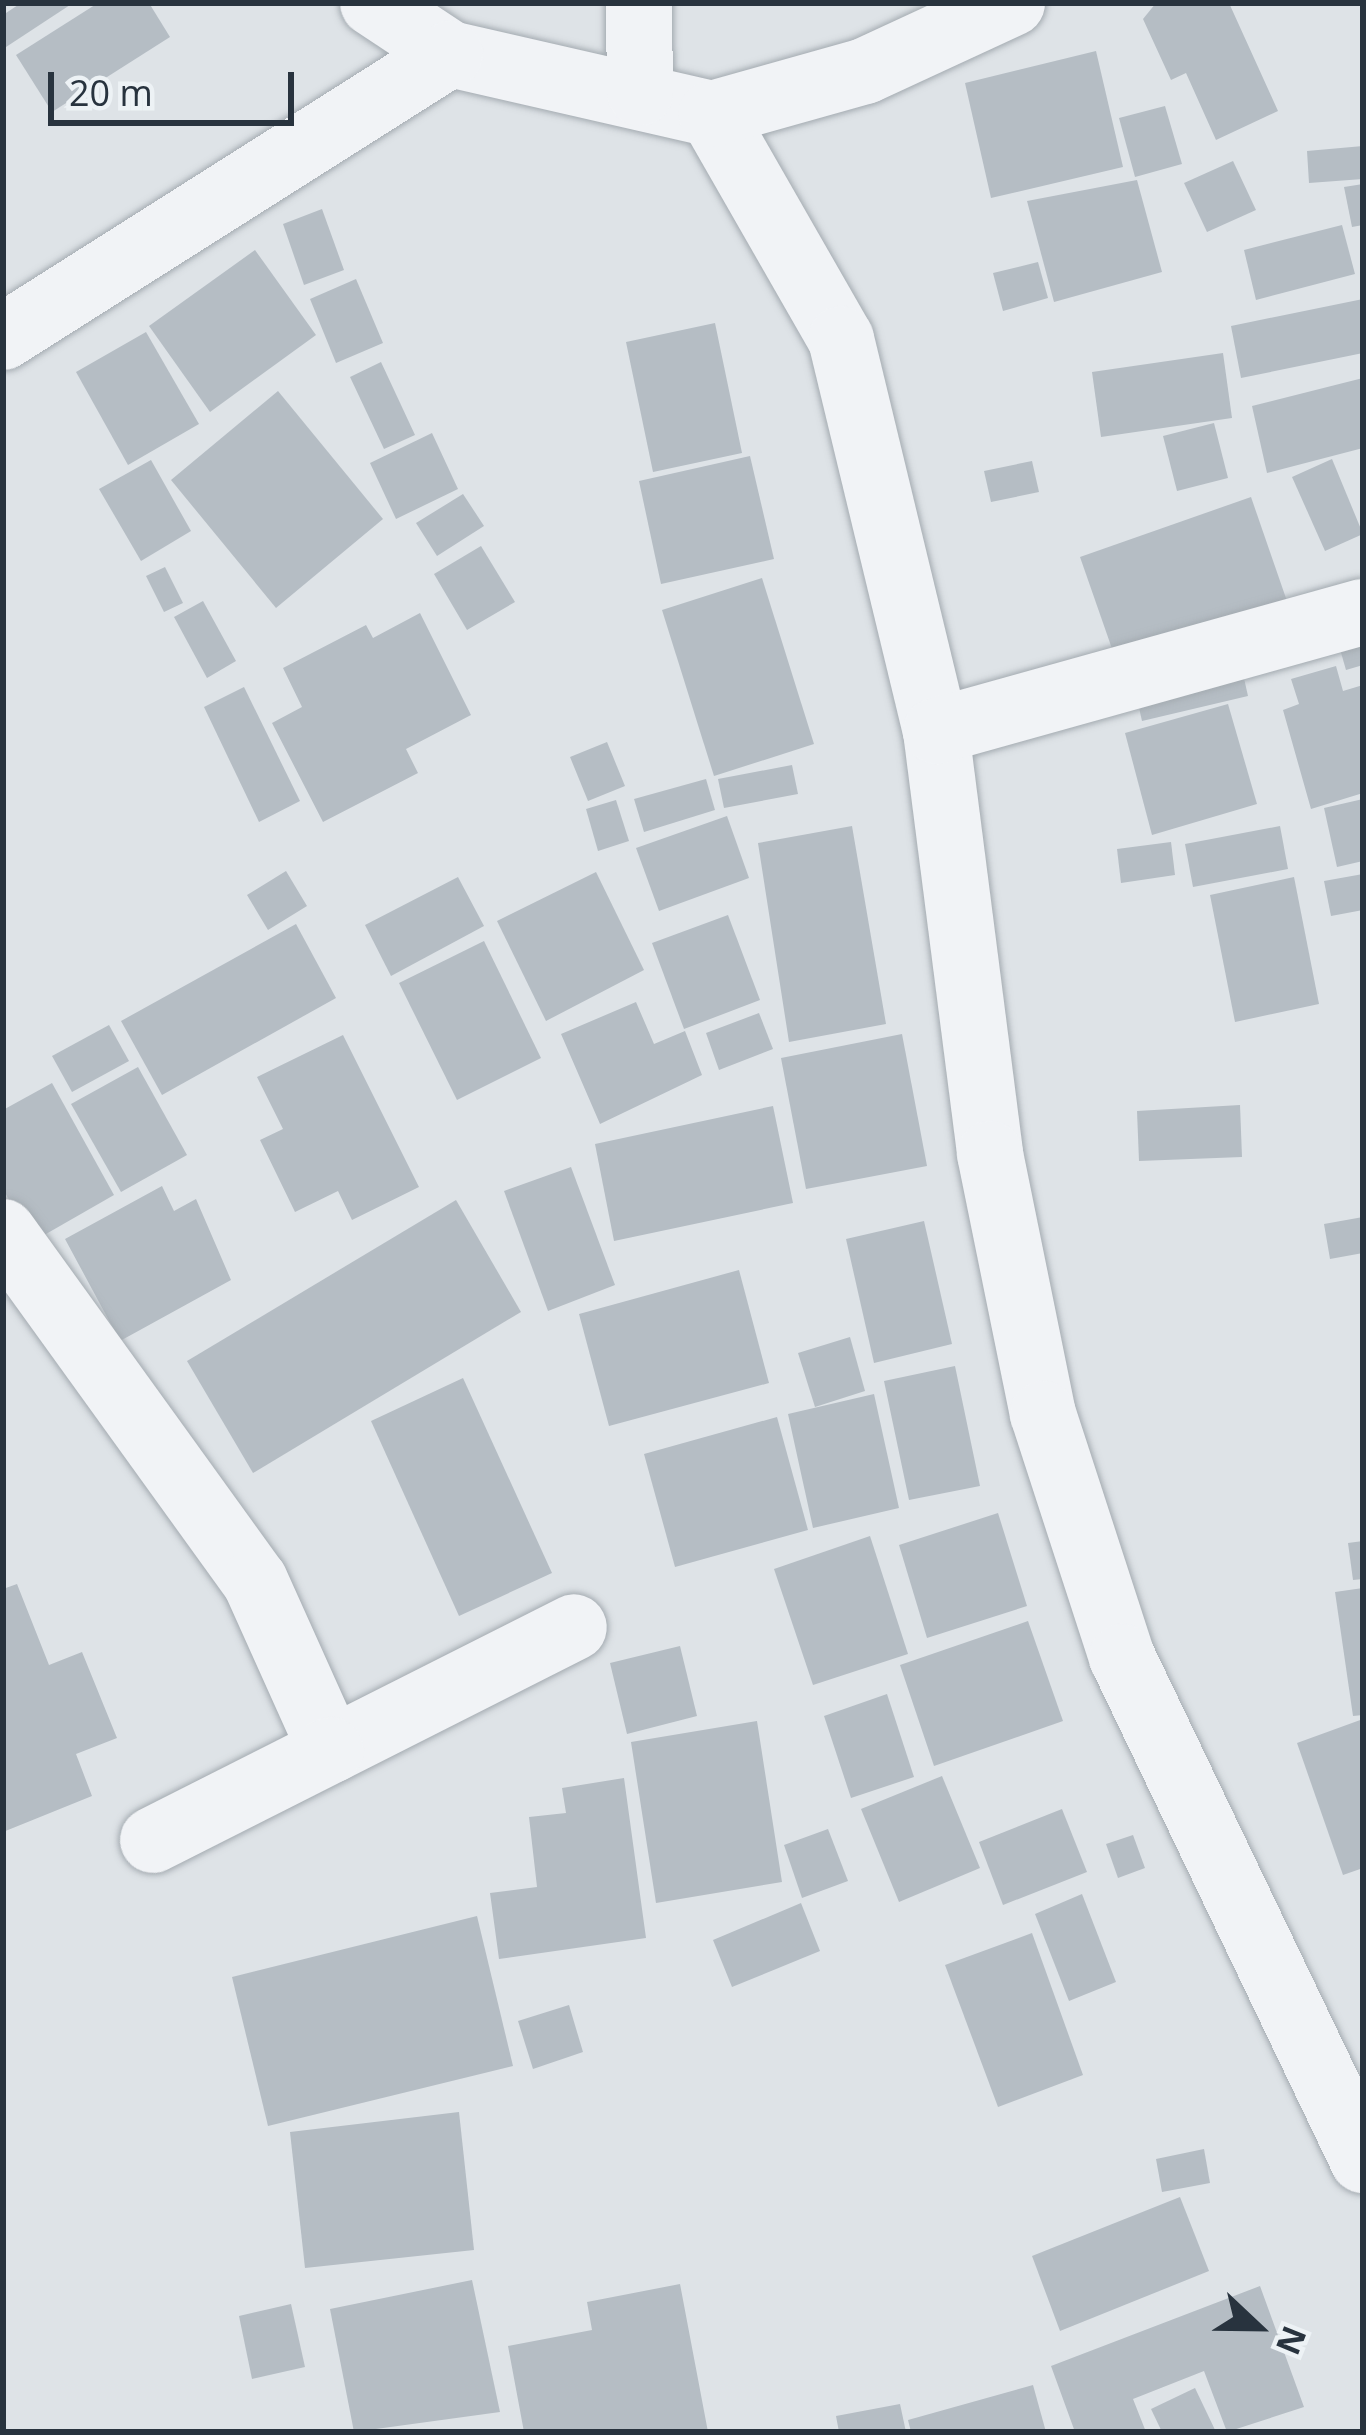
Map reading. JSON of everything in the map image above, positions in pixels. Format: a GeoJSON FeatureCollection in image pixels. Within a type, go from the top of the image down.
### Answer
{"type":"FeatureCollection","features":[{"type":"Feature","properties":{"kind":"street"},"geometry":{"type":"LineString","coordinates":[[373,3],[450,54],[640,93],[712,114],[865,70],[1012,3]]}},
{"type":"Feature","properties":{"kind":"street"},"geometry":{"type":"LineString","coordinates":[[639,3],[640,93]]}},
{"type":"Feature","properties":{"kind":"street"},"geometry":{"type":"LineString","coordinates":[[3,337],[450,54]]}},
{"type":"Feature","properties":{"kind":"street"},"geometry":{"type":"LineString","coordinates":[[712,114],[841,339],[936,731],[990,1154],[1043,1414],[1122,1658],[1358,2135]]}},
{"type":"Feature","properties":{"kind":"street"},"geometry":{"type":"LineString","coordinates":[[936,731],[1363,612]]}},
{"type":"Feature","properties":{"kind":"street"},"geometry":{"type":"LineString","coordinates":[[3,1232],[255,1581],[331,1750]]}},
{"type":"Feature","properties":{"kind":"street"},"geometry":{"type":"LineString","coordinates":[[153,1840],[574,1627]]}},
{"type":"Feature","properties":{"kind":"building"},"geometry":{"type":"Polygon","coordinates":[[[21,3],[73,3],[3,49],[3,15],[21,3]]]}},
{"type":"Feature","properties":{"kind":"building"},"geometry":{"type":"Polygon","coordinates":[[[98,3],[149,3],[170,37],[52,112],[16,55],[98,3]]]}},
{"type":"Feature","properties":{"kind":"building"},"geometry":{"type":"Polygon","coordinates":[[[1156,3],[1229,3],[1278,111],[1216,140],[1186,73],[1171,80],[1143,19],[1156,3]]]}},
{"type":"Feature","properties":{"kind":"building"},"geometry":{"type":"Polygon","coordinates":[[[1096,51],[1123,167],[991,198],[965,83],[1096,51]]]}},
{"type":"Feature","properties":{"kind":"building"},"geometry":{"type":"Polygon","coordinates":[[[1165,106],[1182,164],[1135,177],[1119,118],[1165,106]]]}},
{"type":"Feature","properties":{"kind":"building"},"geometry":{"type":"Polygon","coordinates":[[[1363,146],[1363,179],[1309,183],[1307,151],[1363,146]]]}},
{"type":"Feature","properties":{"kind":"building"},"geometry":{"type":"Polygon","coordinates":[[[1233,161],[1256,210],[1207,232],[1184,183],[1233,161]]]}},
{"type":"Feature","properties":{"kind":"building"},"geometry":{"type":"Polygon","coordinates":[[[1137,180],[1162,272],[1054,302],[1027,201],[1137,180]]]}},
{"type":"Feature","properties":{"kind":"building"},"geometry":{"type":"Polygon","coordinates":[[[1363,184],[1363,225],[1352,227],[1344,187],[1363,184]]]}},
{"type":"Feature","properties":{"kind":"building"},"geometry":{"type":"Polygon","coordinates":[[[322,209],[344,270],[304,285],[283,224],[322,209]]]}},
{"type":"Feature","properties":{"kind":"building"},"geometry":{"type":"Polygon","coordinates":[[[1342,225],[1355,274],[1256,300],[1244,250],[1342,225]]]}},
{"type":"Feature","properties":{"kind":"building"},"geometry":{"type":"Polygon","coordinates":[[[255,250],[316,335],[210,412],[149,326],[255,250]]]}},
{"type":"Feature","properties":{"kind":"building"},"geometry":{"type":"Polygon","coordinates":[[[1038,262],[1048,298],[1003,311],[993,273],[1038,262]]]}},
{"type":"Feature","properties":{"kind":"building"},"geometry":{"type":"Polygon","coordinates":[[[356,279],[383,343],[336,363],[310,299],[356,279]]]}},
{"type":"Feature","properties":{"kind":"building"},"geometry":{"type":"Polygon","coordinates":[[[1363,299],[1363,353],[1241,378],[1231,326],[1363,299]]]}},
{"type":"Feature","properties":{"kind":"building"},"geometry":{"type":"Polygon","coordinates":[[[715,323],[742,453],[653,472],[626,342],[715,323]]]}},
{"type":"Feature","properties":{"kind":"building"},"geometry":{"type":"Polygon","coordinates":[[[146,332],[199,424],[128,465],[76,372],[146,332]]]}},
{"type":"Feature","properties":{"kind":"building"},"geometry":{"type":"Polygon","coordinates":[[[1223,353],[1232,418],[1101,437],[1092,372],[1223,353]]]}},
{"type":"Feature","properties":{"kind":"building"},"geometry":{"type":"Polygon","coordinates":[[[381,362],[415,435],[384,449],[350,377],[381,362]]]}},
{"type":"Feature","properties":{"kind":"building"},"geometry":{"type":"Polygon","coordinates":[[[1363,378],[1363,448],[1267,473],[1252,406],[1363,378]]]}},
{"type":"Feature","properties":{"kind":"building"},"geometry":{"type":"Polygon","coordinates":[[[278,391],[383,519],[276,608],[171,480],[278,391]]]}},
{"type":"Feature","properties":{"kind":"building"},"geometry":{"type":"Polygon","coordinates":[[[1214,423],[1228,478],[1177,491],[1163,436],[1214,423]]]}},
{"type":"Feature","properties":{"kind":"building"},"geometry":{"type":"Polygon","coordinates":[[[432,433],[458,489],[396,519],[370,463],[432,433]]]}},
{"type":"Feature","properties":{"kind":"building"},"geometry":{"type":"Polygon","coordinates":[[[750,456],[774,559],[661,584],[639,481],[750,456]]]}},
{"type":"Feature","properties":{"kind":"building"},"geometry":{"type":"Polygon","coordinates":[[[1332,459],[1363,534],[1325,551],[1292,477],[1332,459]]]}},
{"type":"Feature","properties":{"kind":"building"},"geometry":{"type":"Polygon","coordinates":[[[151,460],[191,531],[141,561],[99,489],[151,460]]]}},
{"type":"Feature","properties":{"kind":"building"},"geometry":{"type":"Polygon","coordinates":[[[1032,461],[1039,492],[991,502],[984,471],[1032,461]]]}},
{"type":"Feature","properties":{"kind":"building"},"geometry":{"type":"Polygon","coordinates":[[[463,494],[484,526],[437,556],[416,523],[463,494]]]}},
{"type":"Feature","properties":{"kind":"building"},"geometry":{"type":"Polygon","coordinates":[[[1251,497],[1288,604],[1117,663],[1080,557],[1251,497]]]}},
{"type":"Feature","properties":{"kind":"building"},"geometry":{"type":"Polygon","coordinates":[[[481,546],[515,602],[467,630],[434,574],[481,546]]]}},
{"type":"Feature","properties":{"kind":"building"},"geometry":{"type":"Polygon","coordinates":[[[165,567],[183,603],[164,612],[146,576],[165,567]]]}},
{"type":"Feature","properties":{"kind":"building"},"geometry":{"type":"Polygon","coordinates":[[[762,578],[814,744],[714,776],[662,610],[762,578]]]}},
{"type":"Feature","properties":{"kind":"building"},"geometry":{"type":"Polygon","coordinates":[[[203,601],[236,661],[207,678],[174,617],[203,601]]]}},
{"type":"Feature","properties":{"kind":"building"},"geometry":{"type":"Polygon","coordinates":[[[420,613],[471,715],[406,749],[418,773],[323,822],[272,723],[302,707],[283,668],[366,625],[373,638],[420,613]]]}},
{"type":"Feature","properties":{"kind":"building"},"geometry":{"type":"Polygon","coordinates":[[[1363,617],[1363,665],[1346,670],[1333,625],[1363,617]]]}},
{"type":"Feature","properties":{"kind":"building"},"geometry":{"type":"Polygon","coordinates":[[[1239,656],[1248,696],[1142,721],[1133,681],[1239,656]]]}},
{"type":"Feature","properties":{"kind":"building"},"geometry":{"type":"Polygon","coordinates":[[[1336,666],[1343,691],[1363,685],[1363,793],[1311,809],[1283,710],[1299,704],[1291,679],[1336,666]]]}},
{"type":"Feature","properties":{"kind":"building"},"geometry":{"type":"Polygon","coordinates":[[[244,687],[300,801],[259,822],[204,707],[244,687]]]}},
{"type":"Feature","properties":{"kind":"building"},"geometry":{"type":"Polygon","coordinates":[[[1228,704],[1257,804],[1152,835],[1125,733],[1228,704]]]}},
{"type":"Feature","properties":{"kind":"building"},"geometry":{"type":"Polygon","coordinates":[[[607,742],[625,786],[588,801],[570,757],[607,742]]]}},
{"type":"Feature","properties":{"kind":"building"},"geometry":{"type":"Polygon","coordinates":[[[792,765],[798,794],[724,808],[718,779],[792,765]]]}},
{"type":"Feature","properties":{"kind":"building"},"geometry":{"type":"Polygon","coordinates":[[[706,779],[715,810],[644,832],[634,799],[706,779]]]}},
{"type":"Feature","properties":{"kind":"building"},"geometry":{"type":"Polygon","coordinates":[[[1363,799],[1363,861],[1337,867],[1324,808],[1363,799]]]}},
{"type":"Feature","properties":{"kind":"building"},"geometry":{"type":"Polygon","coordinates":[[[616,800],[629,841],[598,851],[586,809],[616,800]]]}},
{"type":"Feature","properties":{"kind":"building"},"geometry":{"type":"Polygon","coordinates":[[[727,816],[749,878],[659,911],[636,848],[727,816]]]}},
{"type":"Feature","properties":{"kind":"building"},"geometry":{"type":"Polygon","coordinates":[[[852,826],[886,1024],[789,1042],[758,843],[852,826]]]}},
{"type":"Feature","properties":{"kind":"building"},"geometry":{"type":"Polygon","coordinates":[[[1280,826],[1288,869],[1193,887],[1185,844],[1280,826]]]}},
{"type":"Feature","properties":{"kind":"building"},"geometry":{"type":"Polygon","coordinates":[[[1171,842],[1175,875],[1121,883],[1117,849],[1171,842]]]}},
{"type":"Feature","properties":{"kind":"building"},"geometry":{"type":"Polygon","coordinates":[[[286,871],[307,906],[268,930],[247,895],[286,871]]]}},
{"type":"Feature","properties":{"kind":"building"},"geometry":{"type":"Polygon","coordinates":[[[596,872],[644,970],[546,1021],[497,921],[596,872]]]}},
{"type":"Feature","properties":{"kind":"building"},"geometry":{"type":"Polygon","coordinates":[[[1363,874],[1363,910],[1331,916],[1324,881],[1363,874]]]}},
{"type":"Feature","properties":{"kind":"building"},"geometry":{"type":"Polygon","coordinates":[[[458,877],[484,926],[391,976],[365,925],[458,877]]]}},
{"type":"Feature","properties":{"kind":"building"},"geometry":{"type":"Polygon","coordinates":[[[1294,877],[1319,1004],[1235,1022],[1210,895],[1294,877]]]}},
{"type":"Feature","properties":{"kind":"building"},"geometry":{"type":"Polygon","coordinates":[[[728,915],[760,1000],[684,1029],[652,943],[728,915]]]}},
{"type":"Feature","properties":{"kind":"building"},"geometry":{"type":"Polygon","coordinates":[[[296,924],[336,998],[162,1095],[121,1021],[296,924]]]}},
{"type":"Feature","properties":{"kind":"building"},"geometry":{"type":"Polygon","coordinates":[[[484,941],[541,1058],[457,1100],[399,983],[484,941]]]}},
{"type":"Feature","properties":{"kind":"building"},"geometry":{"type":"Polygon","coordinates":[[[636,1002],[654,1044],[685,1031],[702,1075],[600,1124],[561,1034],[636,1002]]]}},
{"type":"Feature","properties":{"kind":"building"},"geometry":{"type":"Polygon","coordinates":[[[759,1013],[773,1049],[719,1070],[706,1033],[759,1013]]]}},
{"type":"Feature","properties":{"kind":"building"},"geometry":{"type":"Polygon","coordinates":[[[109,1025],[129,1061],[72,1092],[52,1056],[109,1025]]]}},
{"type":"Feature","properties":{"kind":"building"},"geometry":{"type":"Polygon","coordinates":[[[902,1034],[927,1166],[806,1189],[781,1058],[902,1034]]]}},
{"type":"Feature","properties":{"kind":"building"},"geometry":{"type":"Polygon","coordinates":[[[343,1035],[419,1187],[352,1220],[338,1191],[295,1212],[260,1140],[283,1129],[257,1077],[343,1035]]]}},
{"type":"Feature","properties":{"kind":"building"},"geometry":{"type":"Polygon","coordinates":[[[138,1067],[187,1155],[121,1192],[71,1104],[138,1067]]]}},
{"type":"Feature","properties":{"kind":"building"},"geometry":{"type":"Polygon","coordinates":[[[52,1083],[114,1195],[32,1242],[3,1189],[3,1110],[52,1083]]]}},
{"type":"Feature","properties":{"kind":"building"},"geometry":{"type":"Polygon","coordinates":[[[1240,1105],[1242,1157],[1139,1161],[1137,1111],[1240,1105]]]}},
{"type":"Feature","properties":{"kind":"building"},"geometry":{"type":"Polygon","coordinates":[[[773,1106],[793,1203],[614,1241],[595,1144],[773,1106]]]}},
{"type":"Feature","properties":{"kind":"building"},"geometry":{"type":"Polygon","coordinates":[[[571,1167],[615,1285],[548,1311],[504,1191],[571,1167]]]}},
{"type":"Feature","properties":{"kind":"building"},"geometry":{"type":"Polygon","coordinates":[[[162,1186],[174,1211],[196,1199],[231,1280],[120,1341],[65,1239],[162,1186]]]}},
{"type":"Feature","properties":{"kind":"building"},"geometry":{"type":"Polygon","coordinates":[[[456,1200],[521,1312],[253,1473],[187,1361],[456,1200]]]}},
{"type":"Feature","properties":{"kind":"building"},"geometry":{"type":"Polygon","coordinates":[[[1363,1217],[1363,1253],[1330,1259],[1324,1224],[1363,1217]]]}},
{"type":"Feature","properties":{"kind":"building"},"geometry":{"type":"Polygon","coordinates":[[[924,1221],[952,1344],[874,1363],[846,1239],[924,1221]]]}},
{"type":"Feature","properties":{"kind":"building"},"geometry":{"type":"Polygon","coordinates":[[[739,1270],[769,1383],[609,1426],[579,1314],[739,1270]]]}},
{"type":"Feature","properties":{"kind":"building"},"geometry":{"type":"Polygon","coordinates":[[[850,1337],[865,1391],[815,1407],[798,1353],[850,1337]]]}},
{"type":"Feature","properties":{"kind":"building"},"geometry":{"type":"Polygon","coordinates":[[[955,1366],[980,1486],[909,1500],[884,1381],[955,1366]]]}},
{"type":"Feature","properties":{"kind":"building"},"geometry":{"type":"Polygon","coordinates":[[[463,1378],[552,1573],[459,1616],[371,1421],[463,1378]]]}},
{"type":"Feature","properties":{"kind":"building"},"geometry":{"type":"Polygon","coordinates":[[[874,1394],[899,1508],[813,1528],[788,1414],[874,1394]]]}},
{"type":"Feature","properties":{"kind":"building"},"geometry":{"type":"Polygon","coordinates":[[[777,1417],[808,1530],[675,1567],[644,1454],[777,1417]]]}},
{"type":"Feature","properties":{"kind":"building"},"geometry":{"type":"Polygon","coordinates":[[[998,1513],[1027,1606],[927,1638],[899,1545],[998,1513]]]}},
{"type":"Feature","properties":{"kind":"building"},"geometry":{"type":"Polygon","coordinates":[[[870,1536],[908,1654],[813,1685],[774,1569],[870,1536]]]}},
{"type":"Feature","properties":{"kind":"building"},"geometry":{"type":"Polygon","coordinates":[[[1363,1541],[1363,1579],[1353,1580],[1348,1543],[1363,1541]]]}},
{"type":"Feature","properties":{"kind":"building"},"geometry":{"type":"Polygon","coordinates":[[[17,1584],[49,1665],[82,1652],[117,1738],[76,1754],[92,1796],[3,1832],[3,1589],[17,1584]]]}},
{"type":"Feature","properties":{"kind":"building"},"geometry":{"type":"Polygon","coordinates":[[[1363,1588],[1363,1715],[1353,1716],[1335,1592],[1363,1588]]]}},
{"type":"Feature","properties":{"kind":"building"},"geometry":{"type":"Polygon","coordinates":[[[1028,1621],[1063,1721],[934,1766],[900,1665],[1028,1621]]]}},
{"type":"Feature","properties":{"kind":"building"},"geometry":{"type":"Polygon","coordinates":[[[680,1646],[697,1716],[627,1734],[610,1663],[680,1646]]]}},
{"type":"Feature","properties":{"kind":"building"},"geometry":{"type":"Polygon","coordinates":[[[887,1694],[914,1777],[851,1798],[824,1716],[887,1694]]]}},
{"type":"Feature","properties":{"kind":"building"},"geometry":{"type":"Polygon","coordinates":[[[1363,1719],[1363,1868],[1343,1875],[1297,1743],[1363,1719]]]}},
{"type":"Feature","properties":{"kind":"building"},"geometry":{"type":"Polygon","coordinates":[[[757,1721],[782,1882],[656,1903],[631,1742],[757,1721]]]}},
{"type":"Feature","properties":{"kind":"building"},"geometry":{"type":"Polygon","coordinates":[[[942,1776],[980,1868],[899,1902],[861,1809],[942,1776]]]}},
{"type":"Feature","properties":{"kind":"building"},"geometry":{"type":"Polygon","coordinates":[[[624,1778],[646,1938],[499,1959],[490,1893],[537,1887],[529,1817],[566,1813],[562,1788],[624,1778]]]}},
{"type":"Feature","properties":{"kind":"building"},"geometry":{"type":"Polygon","coordinates":[[[1062,1809],[1087,1872],[1003,1905],[979,1842],[1062,1809]]]}},
{"type":"Feature","properties":{"kind":"building"},"geometry":{"type":"Polygon","coordinates":[[[828,1829],[848,1881],[802,1898],[784,1845],[828,1829]]]}},
{"type":"Feature","properties":{"kind":"building"},"geometry":{"type":"Polygon","coordinates":[[[1133,1835],[1145,1868],[1118,1878],[1106,1844],[1133,1835]]]}},
{"type":"Feature","properties":{"kind":"building"},"geometry":{"type":"Polygon","coordinates":[[[1082,1894],[1116,1982],[1069,2001],[1035,1914],[1082,1894]]]}},
{"type":"Feature","properties":{"kind":"building"},"geometry":{"type":"Polygon","coordinates":[[[801,1903],[820,1951],[732,1987],[713,1940],[801,1903]]]}},
{"type":"Feature","properties":{"kind":"building"},"geometry":{"type":"Polygon","coordinates":[[[477,1916],[513,2066],[268,2126],[232,1977],[477,1916]]]}},
{"type":"Feature","properties":{"kind":"building"},"geometry":{"type":"Polygon","coordinates":[[[1032,1933],[1083,2075],[998,2107],[945,1965],[1032,1933]]]}},
{"type":"Feature","properties":{"kind":"building"},"geometry":{"type":"Polygon","coordinates":[[[569,2005],[583,2052],[533,2069],[518,2021],[569,2005]]]}},
{"type":"Feature","properties":{"kind":"building"},"geometry":{"type":"Polygon","coordinates":[[[459,2112],[474,2250],[305,2268],[290,2132],[459,2112]]]}},
{"type":"Feature","properties":{"kind":"building"},"geometry":{"type":"Polygon","coordinates":[[[1204,2149],[1210,2183],[1162,2192],[1156,2159],[1204,2149]]]}},
{"type":"Feature","properties":{"kind":"building"},"geometry":{"type":"Polygon","coordinates":[[[1180,2197],[1209,2271],[1060,2331],[1032,2256],[1180,2197]]]}},
{"type":"Feature","properties":{"kind":"building"},"geometry":{"type":"Polygon","coordinates":[[[472,2280],[500,2412],[354,2432],[330,2309],[472,2280]]]}},
{"type":"Feature","properties":{"kind":"building"},"geometry":{"type":"Polygon","coordinates":[[[680,2284],[708,2432],[524,2432],[508,2346],[592,2330],[587,2302],[680,2284]]]}},
{"type":"Feature","properties":{"kind":"building"},"geometry":{"type":"Polygon","coordinates":[[[1260,2286],[1304,2407],[1227,2432],[1204,2371],[1133,2399],[1146,2432],[1075,2432],[1051,2366],[1260,2286]]]}},
{"type":"Feature","properties":{"kind":"building"},"geometry":{"type":"Polygon","coordinates":[[[291,2304],[305,2367],[252,2379],[239,2316],[291,2304]]]}},
{"type":"Feature","properties":{"kind":"building"},"geometry":{"type":"Polygon","coordinates":[[[1033,2385],[1046,2432],[911,2432],[908,2420],[1033,2385]]]}},
{"type":"Feature","properties":{"kind":"building"},"geometry":{"type":"Polygon","coordinates":[[[1195,2388],[1216,2432],[1162,2432],[1151,2409],[1195,2388]]]}},
{"type":"Feature","properties":{"kind":"building"},"geometry":{"type":"Polygon","coordinates":[[[900,2404],[906,2432],[839,2432],[836,2416],[900,2404]]]}}]}
